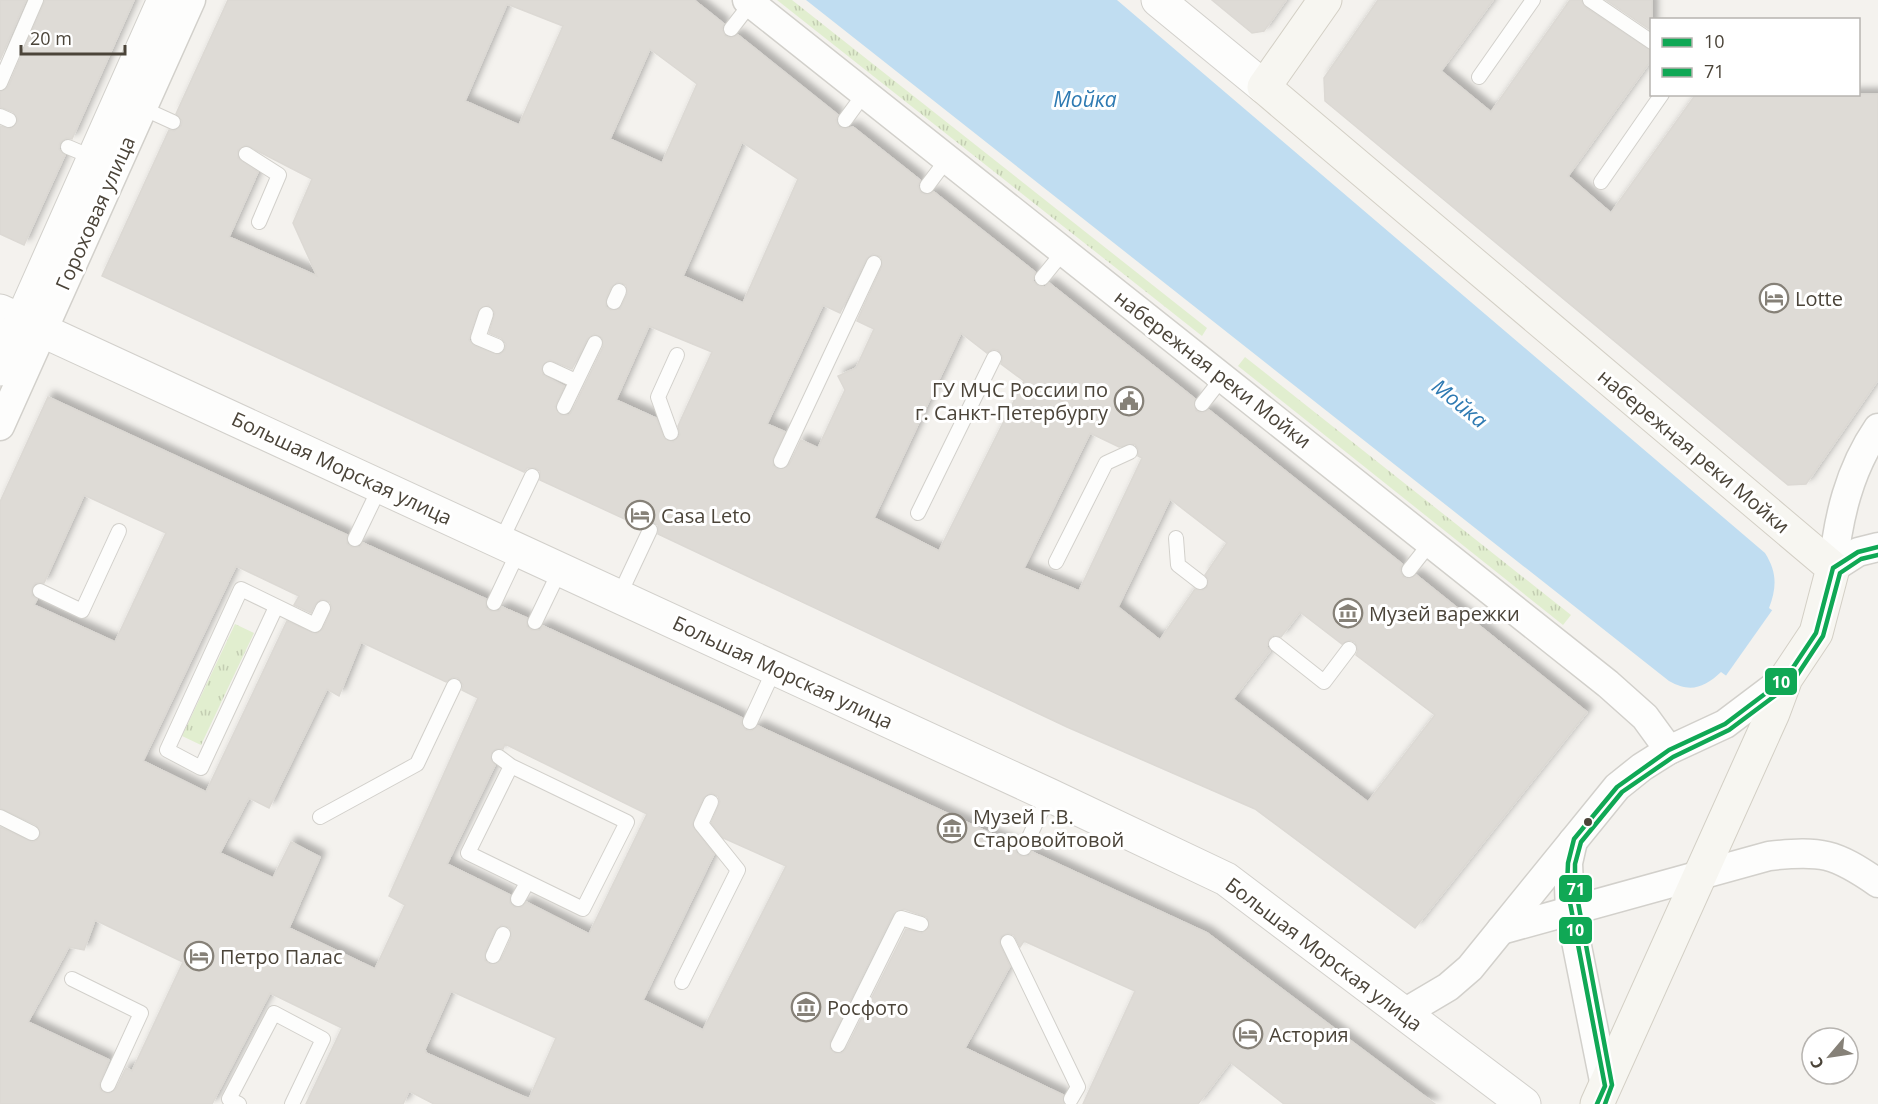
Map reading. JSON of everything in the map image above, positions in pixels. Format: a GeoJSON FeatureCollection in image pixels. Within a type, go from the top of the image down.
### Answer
{"type":"FeatureCollection","features":[{"type":"Feature","properties":{"kind":"main road"},"geometry":{"type":"LineString","coordinates":[[1264,87],[1325,0]]}},
{"type":"Feature","properties":{"kind":"main road","name":"набережная реки Мойки"},"geometry":{"type":"LineString","coordinates":[[1264,87],[1833,568]]}},
{"type":"Feature","properties":{"kind":"main road"},"geometry":{"type":"LineString","coordinates":[[1601,1095],[1698,876],[1766,707],[1813,638],[1833,568]]}},
{"type":"Feature","properties":{"kind":"street","name":"Гороховая улица"},"geometry":{"type":"LineString","coordinates":[[0,426],[21,321],[81,153],[132,103],[164,0]]}},
{"type":"Feature","properties":{"kind":"street","name":"Гороховая улица"},"geometry":{"type":"LineString","coordinates":[[0,369],[21,321],[132,103],[191,0]]}},
{"type":"Feature","properties":{"kind":"street","name":"набережная реки Мойки"},"geometry":{"type":"LineString","coordinates":[[1158,0],[1264,87]]}},
{"type":"Feature","properties":{"kind":"street","name":"набережная реки Мойки"},"geometry":{"type":"LineString","coordinates":[[749,2],[1622,696],[1645,717],[1669,750]]}},
{"type":"Feature","properties":{"kind":"street","name":"Большая Морская улица"},"geometry":{"type":"LineString","coordinates":[[21,321],[775,668],[1226,879],[1524,1104]]}},
{"type":"Feature","properties":{"kind":"street"},"geometry":{"type":"LineString","coordinates":[[1833,568],[1838,519],[1853,476],[1878,428]]}},
{"type":"Feature","properties":{"kind":"street"},"geometry":{"type":"LineString","coordinates":[[1833,568],[1858,552],[1878,547]]}},
{"type":"Feature","properties":{"kind":"street"},"geometry":{"type":"LineString","coordinates":[[1404,1013],[1448,987],[1470,968],[1617,787],[1642,766],[1669,750],[1766,707]]}},
{"type":"Feature","properties":{"kind":"street"},"geometry":{"type":"LineString","coordinates":[[1574,839],[1568,863],[1570,911],[1601,1095]]}},
{"type":"Feature","properties":{"kind":"street"},"geometry":{"type":"LineString","coordinates":[[1501,930],[1769,856],[1808,851],[1847,862],[1878,883]]}},
{"type":"Feature","properties":{"kind":"lane"},"geometry":{"type":"LineString","coordinates":[[0,83],[36,0]]}},
{"type":"Feature","properties":{"kind":"lane"},"geometry":{"type":"LineString","coordinates":[[1479,77],[1533,0]]}},
{"type":"Feature","properties":{"kind":"lane"},"geometry":{"type":"LineString","coordinates":[[1590,0],[1650,41]]}},
{"type":"Feature","properties":{"kind":"lane"},"geometry":{"type":"LineString","coordinates":[[731,29],[749,2]]}},
{"type":"Feature","properties":{"kind":"lane"},"geometry":{"type":"LineString","coordinates":[[845,120],[864,94]]}},
{"type":"Feature","properties":{"kind":"lane"},"geometry":{"type":"LineString","coordinates":[[1601,182],[1661,96]]}},
{"type":"Feature","properties":{"kind":"lane"},"geometry":{"type":"LineString","coordinates":[[132,103],[172,122]]}},
{"type":"Feature","properties":{"kind":"lane"},"geometry":{"type":"LineString","coordinates":[[246,154],[279,175],[259,222]]}},
{"type":"Feature","properties":{"kind":"lane"},"geometry":{"type":"LineString","coordinates":[[927,186],[948,158]]}},
{"type":"Feature","properties":{"kind":"lane"},"geometry":{"type":"LineString","coordinates":[[1042,278],[1064,251]]}},
{"type":"Feature","properties":{"kind":"lane"},"geometry":{"type":"LineString","coordinates":[[781,461],[874,263]]}},
{"type":"Feature","properties":{"kind":"lane"},"geometry":{"type":"LineString","coordinates":[[486,314],[478,338],[497,346]]}},
{"type":"Feature","properties":{"kind":"lane"},"geometry":{"type":"LineString","coordinates":[[564,407],[595,343]]}},
{"type":"Feature","properties":{"kind":"lane"},"geometry":{"type":"LineString","coordinates":[[672,433],[658,397],[677,355]]}},
{"type":"Feature","properties":{"kind":"lane"},"geometry":{"type":"LineString","coordinates":[[918,513],[994,358]]}},
{"type":"Feature","properties":{"kind":"lane"},"geometry":{"type":"LineString","coordinates":[[550,369],[576,381]]}},
{"type":"Feature","properties":{"kind":"lane"},"geometry":{"type":"LineString","coordinates":[[1202,404],[1223,377]]}},
{"type":"Feature","properties":{"kind":"lane"},"geometry":{"type":"LineString","coordinates":[[1056,562],[1106,463],[1130,452]]}},
{"type":"Feature","properties":{"kind":"lane"},"geometry":{"type":"LineString","coordinates":[[494,603],[532,476]]}},
{"type":"Feature","properties":{"kind":"lane"},"geometry":{"type":"LineString","coordinates":[[355,539],[380,486]]}},
{"type":"Feature","properties":{"kind":"lane"},"geometry":{"type":"LineString","coordinates":[[619,596],[650,530]]}},
{"type":"Feature","properties":{"kind":"lane"},"geometry":{"type":"LineString","coordinates":[[40,591],[82,611],[119,531]]}},
{"type":"Feature","properties":{"kind":"lane"},"geometry":{"type":"LineString","coordinates":[[1176,538],[1178,565],[1200,582]]}},
{"type":"Feature","properties":{"kind":"lane"},"geometry":{"type":"LineString","coordinates":[[1409,570],[1431,542]]}},
{"type":"Feature","properties":{"kind":"lane"},"geometry":{"type":"LineString","coordinates":[[535,622],[561,570]]}},
{"type":"Feature","properties":{"kind":"lane"},"geometry":{"type":"LineString","coordinates":[[276,607],[201,768],[166,750],[241,589],[315,625],[323,608]]}},
{"type":"Feature","properties":{"kind":"lane"},"geometry":{"type":"LineString","coordinates":[[1276,644],[1324,682],[1349,649]]}},
{"type":"Feature","properties":{"kind":"lane"},"geometry":{"type":"LineString","coordinates":[[750,722],[775,668]]}},
{"type":"Feature","properties":{"kind":"lane"},"geometry":{"type":"LineString","coordinates":[[320,817],[417,764],[454,686]]}},
{"type":"Feature","properties":{"kind":"lane"},"geometry":{"type":"LineString","coordinates":[[499,757],[512,766],[627,822],[583,909],[468,853],[512,766]]}},
{"type":"Feature","properties":{"kind":"lane"},"geometry":{"type":"LineString","coordinates":[[1024,848],[1049,795]]}},
{"type":"Feature","properties":{"kind":"lane"},"geometry":{"type":"LineString","coordinates":[[682,982],[738,870],[701,824],[711,802]]}},
{"type":"Feature","properties":{"kind":"lane"},"geometry":{"type":"LineString","coordinates":[[0,817],[32,833]]}},
{"type":"Feature","properties":{"kind":"lane"},"geometry":{"type":"LineString","coordinates":[[518,898],[527,883]]}},
{"type":"Feature","properties":{"kind":"lane"},"geometry":{"type":"LineString","coordinates":[[838,1045],[901,918],[921,924]]}},
{"type":"Feature","properties":{"kind":"lane"},"geometry":{"type":"LineString","coordinates":[[493,957],[503,934]]}},
{"type":"Feature","properties":{"kind":"lane"},"geometry":{"type":"LineString","coordinates":[[1008,942],[1017,955],[1078,1087],[1071,1099]]}},
{"type":"Feature","properties":{"kind":"lane"},"geometry":{"type":"LineString","coordinates":[[72,979],[141,1013],[108,1085]]}},
{"type":"Feature","properties":{"kind":"lane"},"geometry":{"type":"LineString","coordinates":[[239,1104],[229,1099],[274,1013],[323,1039],[292,1104]]}},
{"type":"Feature","properties":{"kind":"green space"},"geometry":{"type":"Polygon","coordinates":[[[777,0],[792,0],[1207,328],[1202,336],[777,0]]]}},
{"type":"Feature","properties":{"kind":"green space"},"geometry":{"type":"Polygon","coordinates":[[[1245,357],[1571,615],[1563,625],[1238,366],[1245,357]]]}},
{"type":"Feature","properties":{"kind":"green space"},"geometry":{"type":"Polygon","coordinates":[[[235,624],[254,633],[201,745],[182,736],[235,624]]]}},
{"type":"Feature","properties":{"kind":"water","name":"Мойка"},"geometry":{"type":"Polygon","coordinates":[[[806,0],[1117,0],[1765,553],[1775,580],[1769,608],[1878,688],[1878,786],[1721,672],[1709,682],[1696,687],[1684,687],[1669,681],[806,0]]]}},
{"type":"Feature","properties":{"kind":"pier"},"geometry":{"type":"Polygon","coordinates":[[[1773,609],[1878,685],[1878,789],[1725,677],[1773,609]]]}},
{"type":"Feature","properties":{"kind":"building"},"geometry":{"type":"Polygon","coordinates":[[[0,0],[26,0],[0,60],[0,0]]]}},
{"type":"Feature","properties":{"kind":"building"},"geometry":{"type":"Polygon","coordinates":[[[45,0],[134,0],[72,139],[66,138],[60,143],[59,149],[65,155],[24,245],[0,234],[0,126],[11,129],[18,120],[13,112],[0,107],[0,92],[8,87],[45,0]]]}},
{"type":"Feature","properties":{"kind":"building"},"geometry":{"type":"Polygon","coordinates":[[[228,0],[694,0],[724,24],[722,28],[725,36],[730,38],[738,35],[838,115],[836,120],[839,127],[845,129],[853,127],[920,180],[918,186],[921,193],[927,195],[934,192],[1035,272],[1033,281],[1037,285],[1045,287],[1049,283],[1195,399],[1196,411],[1201,413],[1209,410],[1402,564],[1400,569],[1403,577],[1408,579],[1416,575],[1587,712],[1415,928],[1255,809],[1067,727],[658,534],[658,525],[653,522],[645,522],[642,527],[540,480],[540,471],[535,468],[527,468],[524,472],[102,276],[169,130],[174,131],[181,126],[182,121],[176,114],[228,0]],[[507,4],[465,101],[519,125],[563,26],[507,4]],[[650,49],[610,139],[662,163],[697,84],[650,49]],[[742,142],[683,276],[743,303],[798,179],[742,142]],[[246,145],[238,150],[238,158],[258,172],[229,237],[317,276],[293,223],[312,179],[246,145]],[[873,254],[866,259],[840,313],[823,305],[767,424],[785,432],[773,458],[773,466],[778,469],[789,465],[801,440],[818,448],[845,390],[838,376],[856,368],[874,329],[857,321],[882,266],[881,257],[873,254]],[[618,282],[611,287],[606,299],[606,307],[611,310],[620,309],[627,294],[626,285],[618,282]],[[488,305],[478,311],[469,340],[475,346],[499,355],[505,350],[506,344],[501,338],[489,333],[495,313],[488,305]],[[649,326],[616,400],[656,418],[665,439],[673,442],[680,435],[678,426],[712,352],[649,326]],[[961,333],[874,518],[939,551],[1024,381],[1001,364],[1003,357],[998,350],[993,349],[987,353],[961,333]],[[594,334],[587,339],[572,369],[550,360],[542,366],[543,375],[564,386],[555,407],[561,415],[569,415],[603,347],[602,338],[594,334]],[[1090,433],[1024,568],[1079,591],[1142,458],[1138,456],[1135,444],[1119,447],[1090,433]],[[1170,499],[1118,607],[1160,640],[1195,589],[1203,590],[1207,587],[1208,579],[1205,575],[1227,543],[1170,499]],[[1300,612],[1281,637],[1273,635],[1267,647],[1270,651],[1233,699],[1368,802],[1435,715],[1356,655],[1358,650],[1355,642],[1350,640],[1342,644],[1300,612]]]}},
{"type":"Feature","properties":{"kind":"building"},"geometry":{"type":"Polygon","coordinates":[[[1212,0],[1286,0],[1264,31],[1252,33],[1212,0]]]}},
{"type":"Feature","properties":{"kind":"building"},"geometry":{"type":"Polygon","coordinates":[[[1378,0],[1493,0],[1441,71],[1491,112],[1570,0],[1581,0],[1585,7],[1650,50],[1650,62],[1568,176],[1611,213],[1695,96],[1860,96],[1860,94],[1878,94],[1878,380],[1806,484],[1788,485],[1325,101],[1324,78],[1378,0]]]}},
{"type":"Feature","properties":{"kind":"building"},"geometry":{"type":"Polygon","coordinates":[[[1606,0],[1652,0],[1650,30],[1606,0]]]}},
{"type":"Feature","properties":{"kind":"building"},"geometry":{"type":"Polygon","coordinates":[[[48,397],[347,535],[347,544],[352,547],[360,547],[363,543],[486,599],[486,608],[491,611],[499,611],[502,607],[527,618],[527,627],[532,630],[540,630],[543,626],[719,707],[742,718],[741,723],[746,730],[751,731],[758,726],[1016,845],[1016,853],[1021,856],[1029,856],[1032,852],[1207,933],[1435,1104],[1284,1104],[1230,1062],[1198,1104],[1083,1104],[1135,991],[1024,941],[1020,947],[1014,935],[1008,933],[1001,936],[999,942],[1010,966],[965,1048],[1063,1095],[1064,1104],[434,1104],[409,1091],[403,1104],[306,1104],[342,1028],[270,993],[212,1104],[0,1104],[0,827],[32,842],[37,840],[41,833],[36,825],[0,808],[0,502],[48,397]],[[84,495],[44,583],[35,583],[32,588],[32,596],[37,599],[34,605],[115,642],[166,533],[84,495]],[[236,566],[143,761],[206,792],[287,621],[316,634],[323,629],[332,608],[330,602],[322,599],[315,604],[311,613],[294,605],[299,596],[236,566]],[[361,642],[339,696],[327,689],[269,808],[249,798],[220,853],[273,878],[291,842],[320,857],[289,928],[375,969],[405,905],[389,896],[478,698],[462,690],[463,685],[458,678],[453,677],[446,682],[361,642]],[[505,744],[503,749],[496,749],[492,752],[491,760],[495,765],[447,864],[510,895],[510,903],[514,907],[522,907],[526,902],[589,934],[647,814],[505,744]],[[711,793],[703,798],[692,825],[714,854],[643,1000],[703,1030],[786,866],[723,838],[711,823],[720,802],[718,796],[711,793]],[[904,909],[893,914],[830,1041],[830,1049],[835,1053],[842,1053],[846,1049],[906,929],[922,933],[929,927],[927,917],[904,909]],[[95,920],[84,950],[69,947],[28,1022],[109,1060],[99,1085],[101,1091],[108,1094],[116,1089],[126,1068],[132,1071],[183,962],[95,920]],[[502,925],[495,930],[485,952],[485,961],[490,964],[501,960],[511,938],[510,928],[502,925]],[[451,991],[425,1049],[426,1053],[529,1099],[556,1038],[451,991]]]}},
{"type":"Feature","properties":{"kind":"transit line","name":"10"},"geometry":{"type":"LineString","coordinates":[[1597,1104],[1605,1086],[1567,887],[1568,863],[1574,839],[1617,787],[1669,750],[1725,724],[1786,678],[1816,633],[1833,568],[1858,552],[1878,547]]}},
{"type":"Feature","properties":{"kind":"transit line","name":"71"},"geometry":{"type":"LineString","coordinates":[[1605,1104],[1612,1085],[1575,886],[1575,864],[1581,842],[1622,792],[1673,757],[1729,730],[1792,683],[1823,636],[1840,573],[1861,559],[1878,555]]}},
{"type":"Feature","properties":{"kind":"place","name":"Lotte"},"geometry":{"type":"Point","coordinates":[1774,298]}},
{"type":"Feature","properties":{"kind":"place","name":"ГУ МЧС России по г. Санкт-Петербургу"},"geometry":{"type":"Point","coordinates":[1129,401]}},
{"type":"Feature","properties":{"kind":"place","name":"Casa Leto"},"geometry":{"type":"Point","coordinates":[640,515]}},
{"type":"Feature","properties":{"kind":"place","name":"Музей варежки"},"geometry":{"type":"Point","coordinates":[1348,613]}},
{"type":"Feature","properties":{"kind":"place","name":"Музей Г.В. Старовойтовой"},"geometry":{"type":"Point","coordinates":[952,828]}},
{"type":"Feature","properties":{"kind":"place","name":"Петро Палас"},"geometry":{"type":"Point","coordinates":[199,956]}},
{"type":"Feature","properties":{"kind":"place","name":"Росфото"},"geometry":{"type":"Point","coordinates":[806,1007]}},
{"type":"Feature","properties":{"kind":"place","name":"Астория"},"geometry":{"type":"Point","coordinates":[1248,1034]}}]}
